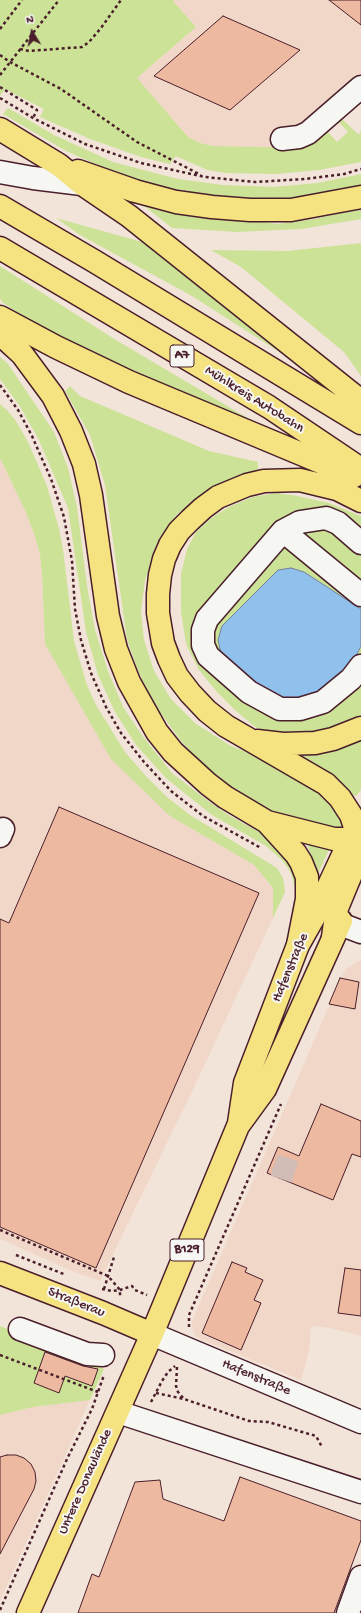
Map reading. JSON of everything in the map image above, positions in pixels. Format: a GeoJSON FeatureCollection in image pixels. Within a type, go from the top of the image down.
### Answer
{"type":"FeatureCollection","features":[{"type":"Feature","properties":{"kind":"main road"},"geometry":{"type":"LineString","coordinates":[[0,129],[60,165],[82,184],[129,216],[361,401]]}},
{"type":"Feature","properties":{"kind":"main road"},"geometry":{"type":"LineString","coordinates":[[60,165],[135,191],[176,202],[212,207],[250,210],[291,210],[361,197]]}},
{"type":"Feature","properties":{"kind":"main road","name":"A7"},"geometry":{"type":"LineString","coordinates":[[0,206],[94,261],[361,423]]}},
{"type":"Feature","properties":{"kind":"main road","name":"Mühlkreis Autobahn"},"geometry":{"type":"LineString","coordinates":[[0,248],[269,407],[361,469]]}},
{"type":"Feature","properties":{"kind":"main road"},"geometry":{"type":"LineString","coordinates":[[0,317],[56,347],[129,382],[361,479]]}},
{"type":"Feature","properties":{"kind":"main road"},"geometry":{"type":"LineString","coordinates":[[0,334],[22,354],[53,396],[71,431],[84,464],[96,525],[108,616],[116,648],[128,682],[143,710],[157,732],[191,770],[225,797],[267,822],[293,850],[301,862],[306,877],[307,899],[298,945]]}},
{"type":"Feature","properties":{"kind":"main road"},"geometry":{"type":"LineString","coordinates":[[337,931],[337,908],[359,855],[357,831],[347,808],[334,791],[326,784],[226,726],[207,711],[177,676],[169,659],[160,628],[158,594],[160,575],[164,559],[170,545],[179,531],[213,501],[232,491],[264,481],[300,480],[337,489],[361,501]]}},
{"type":"Feature","properties":{"kind":"main road"},"geometry":{"type":"LineString","coordinates":[[252,740],[284,744],[315,743],[333,739],[361,728]]}},
{"type":"Feature","properties":{"kind":"main road"},"geometry":{"type":"LineString","coordinates":[[267,822],[334,839],[357,831]]}},
{"type":"Feature","properties":{"kind":"main road","name":"Hafenstraße"},"geometry":{"type":"LineString","coordinates":[[148,1343],[238,1126],[245,1083],[298,945],[315,915],[357,831]]}},
{"type":"Feature","properties":{"kind":"main road","name":"Hafenstraße"},"geometry":{"type":"LineString","coordinates":[[238,1126],[265,1089],[361,878]]}},
{"type":"Feature","properties":{"kind":"main road","name":"Straßerau"},"geometry":{"type":"LineString","coordinates":[[0,1273],[103,1313],[148,1343]]}},
{"type":"Feature","properties":{"kind":"main road","name":"Untere Donaulände"},"geometry":{"type":"LineString","coordinates":[[28,1613],[148,1343]]}},
{"type":"Feature","properties":{"kind":"street"},"geometry":{"type":"LineString","coordinates":[[282,139],[304,136],[361,87]]}},
{"type":"Feature","properties":{"kind":"street"},"geometry":{"type":"LineString","coordinates":[[0,172],[33,178],[135,191]]}},
{"type":"Feature","properties":{"kind":"street"},"geometry":{"type":"LineString","coordinates":[[0,317],[22,354]]}},
{"type":"Feature","properties":{"kind":"street"},"geometry":{"type":"LineString","coordinates":[[361,543],[338,523],[326,518],[300,522],[283,531],[207,619],[203,630],[203,645],[208,656],[249,692],[280,709],[300,709],[323,702],[351,679],[361,666]]}},
{"type":"Feature","properties":{"kind":"street"},"geometry":{"type":"LineString","coordinates":[[283,531],[361,596]]}},
{"type":"Feature","properties":{"kind":"street"},"geometry":{"type":"LineString","coordinates":[[337,931],[361,932]]}},
{"type":"Feature","properties":{"kind":"street"},"geometry":{"type":"LineString","coordinates":[[20,1329],[87,1354],[103,1355]]}},
{"type":"Feature","properties":{"kind":"street","name":"Hafenstraße"},"geometry":{"type":"LineString","coordinates":[[148,1343],[361,1422]]}},
{"type":"Feature","properties":{"kind":"street"},"geometry":{"type":"LineString","coordinates":[[118,1412],[361,1492]]}},
{"type":"Feature","properties":{"kind":"street"},"geometry":{"type":"LineString","coordinates":[[348,1613],[361,1577]]}},
{"type":"Feature","properties":{"kind":"path"},"geometry":{"type":"LineString","coordinates":[[0,29],[22,0]]}},
{"type":"Feature","properties":{"kind":"path"},"geometry":{"type":"LineString","coordinates":[[0,75],[59,0]]}},
{"type":"Feature","properties":{"kind":"path"},"geometry":{"type":"LineString","coordinates":[[20,49],[29,51],[82,47],[89,42],[121,0]]}},
{"type":"Feature","properties":{"kind":"path"},"geometry":{"type":"LineString","coordinates":[[0,55],[10,62],[61,89],[137,142],[205,177]]}},
{"type":"Feature","properties":{"kind":"path"},"geometry":{"type":"LineString","coordinates":[[0,87],[37,110],[33,118]]}},
{"type":"Feature","properties":{"kind":"path"},"geometry":{"type":"LineString","coordinates":[[0,98],[33,118],[85,144],[141,163],[205,177],[255,182],[305,179],[344,174],[361,169]]}},
{"type":"Feature","properties":{"kind":"path"},"geometry":{"type":"LineString","coordinates":[[0,385],[3,390],[0,391]]}},
{"type":"Feature","properties":{"kind":"path"},"geometry":{"type":"LineString","coordinates":[[191,1334],[189,1327],[189,1315],[282,1103]]}},
{"type":"Feature","properties":{"kind":"path"},"geometry":{"type":"LineString","coordinates":[[0,1230],[108,1276],[120,1290]]}},
{"type":"Feature","properties":{"kind":"path"},"geometry":{"type":"LineString","coordinates":[[10,1254],[23,1257],[72,1277]]}},
{"type":"Feature","properties":{"kind":"path"},"geometry":{"type":"LineString","coordinates":[[104,1289],[114,1258]]}},
{"type":"Feature","properties":{"kind":"path"},"geometry":{"type":"LineString","coordinates":[[98,1288],[120,1290],[132,1286]]}},
{"type":"Feature","properties":{"kind":"path"},"geometry":{"type":"LineString","coordinates":[[0,1354],[98,1392]]}},
{"type":"Feature","properties":{"kind":"path"},"geometry":{"type":"LineString","coordinates":[[0,1610],[98,1392],[105,1371],[103,1355]]}},
{"type":"Feature","properties":{"kind":"path"},"geometry":{"type":"LineString","coordinates":[[149,1406],[168,1372],[177,1365],[176,1386],[178,1392],[184,1399]]}},
{"type":"Feature","properties":{"kind":"path"},"geometry":{"type":"LineString","coordinates":[[156,1393],[184,1399],[249,1421],[268,1422],[316,1436],[322,1447]]}},
{"type":"Feature","properties":{"kind":"shaded area"},"geometry":{"type":"Polygon","coordinates":[[[361,0],[361,74],[302,126],[285,149],[213,146],[200,143],[188,137],[137,78],[196,27],[173,1],[361,0]]]}},
{"type":"Feature","properties":{"kind":"shaded area"},"geometry":{"type":"Polygon","coordinates":[[[0,458],[25,510],[35,536],[40,555],[45,644],[170,816],[254,865],[273,888],[273,918],[198,1079],[100,1281],[74,1272],[0,1239],[0,458]]]}},
{"type":"Feature","properties":{"kind":"shaded area"},"geometry":{"type":"Polygon","coordinates":[[[361,960],[361,1336],[330,1328],[315,1326],[311,1328],[309,1351],[301,1380],[200,1339],[195,1335],[192,1328],[192,1321],[342,976],[347,968],[361,960]]]}},
{"type":"Feature","properties":{"kind":"shaded area"},"geometry":{"type":"Polygon","coordinates":[[[90,1400],[0,1601],[0,1415],[33,1407],[90,1400]]]}},
{"type":"Feature","properties":{"kind":"green space"},"geometry":{"type":"Polygon","coordinates":[[[0,0],[174,0],[173,1],[196,27],[137,78],[188,137],[200,143],[213,146],[305,148],[327,131],[337,142],[348,132],[338,121],[342,119],[359,135],[361,129],[361,162],[319,170],[276,174],[226,173],[207,170],[176,156],[170,164],[141,157],[90,139],[40,117],[44,109],[5,89],[0,96],[0,0]]]}},
{"type":"Feature","properties":{"kind":"green space"},"geometry":{"type":"Polygon","coordinates":[[[8,108],[54,135],[113,162],[178,179],[223,185],[273,187],[318,183],[361,174],[361,186],[320,195],[271,200],[218,198],[172,190],[128,178],[66,151],[3,114],[8,108]]]}},
{"type":"Feature","properties":{"kind":"green space"},"geometry":{"type":"Polygon","coordinates":[[[143,205],[197,217],[259,221],[277,224],[314,219],[361,209],[361,219],[301,229],[237,232],[172,228],[143,205]]]}},
{"type":"Feature","properties":{"kind":"green space"},"geometry":{"type":"Polygon","coordinates":[[[56,218],[153,245],[286,351],[284,355],[192,296],[80,235],[56,218]]]}},
{"type":"Feature","properties":{"kind":"green space"},"geometry":{"type":"Polygon","coordinates":[[[361,243],[361,376],[344,352],[241,267],[211,250],[288,251],[361,243]]]}},
{"type":"Feature","properties":{"kind":"green space"},"geometry":{"type":"Polygon","coordinates":[[[0,266],[116,340],[251,420],[239,419],[142,377],[42,329],[2,302],[0,298],[0,266]]]}},
{"type":"Feature","properties":{"kind":"green space"},"geometry":{"type":"Polygon","coordinates":[[[0,357],[8,364],[54,432],[68,468],[77,507],[87,586],[95,630],[108,671],[123,707],[144,738],[172,773],[230,816],[276,841],[290,857],[298,884],[296,893],[291,873],[282,860],[266,846],[212,815],[167,779],[136,745],[115,712],[98,675],[86,632],[68,508],[38,438],[19,405],[0,379],[0,357]]]}},
{"type":"Feature","properties":{"kind":"green space"},"geometry":{"type":"Polygon","coordinates":[[[70,386],[80,396],[209,451],[258,462],[258,472],[245,473],[214,486],[177,514],[156,545],[145,581],[141,611],[144,640],[154,671],[171,699],[195,723],[229,745],[266,760],[319,788],[345,823],[339,831],[280,816],[235,789],[205,767],[181,741],[154,704],[138,671],[127,639],[105,485],[90,435],[65,391],[70,386]]]}},
{"type":"Feature","properties":{"kind":"green space"},"geometry":{"type":"Polygon","coordinates":[[[0,404],[16,421],[28,442],[47,486],[63,549],[74,641],[87,685],[96,705],[125,752],[167,797],[190,815],[277,868],[283,878],[285,892],[273,918],[273,888],[254,865],[170,816],[111,759],[45,644],[40,555],[35,536],[25,510],[0,458],[0,404]]]}},
{"type":"Feature","properties":{"kind":"green space"},"geometry":{"type":"Polygon","coordinates":[[[276,493],[329,503],[361,516],[361,720],[340,730],[271,735],[254,726],[217,692],[199,670],[186,644],[181,612],[181,574],[187,549],[196,532],[214,516],[231,506],[253,497],[276,493]]]}},
{"type":"Feature","properties":{"kind":"green space"},"geometry":{"type":"Polygon","coordinates":[[[361,739],[361,790],[356,796],[352,795],[336,780],[300,757],[352,744],[361,739]]]}},
{"type":"Feature","properties":{"kind":"green space"},"geometry":{"type":"Polygon","coordinates":[[[307,842],[331,845],[317,876],[311,858],[307,842]]]}},
{"type":"Feature","properties":{"kind":"green space"},"geometry":{"type":"Polygon","coordinates":[[[0,1326],[104,1369],[90,1400],[33,1407],[0,1415],[0,1326]]]}},
{"type":"Feature","properties":{"kind":"water"},"geometry":{"type":"Polygon","coordinates":[[[291,568],[304,572],[361,609],[361,646],[354,660],[318,699],[297,703],[264,695],[221,653],[218,640],[222,626],[278,570],[291,568]]]}},
{"type":"Feature","properties":{"kind":"building"},"geometry":{"type":"Polygon","coordinates":[[[329,0],[361,0],[361,25],[329,0]]]}},
{"type":"Feature","properties":{"kind":"building"},"geometry":{"type":"Polygon","coordinates":[[[223,16],[300,50],[230,110],[154,76],[223,16]]]}},
{"type":"Feature","properties":{"kind":"building"},"geometry":{"type":"Polygon","coordinates":[[[59,807],[259,893],[96,1268],[0,1227],[0,919],[9,923],[59,807]]]}},
{"type":"Feature","properties":{"kind":"building"},"geometry":{"type":"Polygon","coordinates":[[[340,978],[359,982],[355,1009],[329,1004],[340,978]]]}},
{"type":"Feature","properties":{"kind":"building"},"geometry":{"type":"Polygon","coordinates":[[[321,1104],[361,1121],[361,1157],[352,1154],[333,1200],[267,1173],[278,1147],[299,1156],[321,1104]]]}},
{"type":"Feature","properties":{"kind":"building"},"geometry":{"type":"Polygon","coordinates":[[[232,1262],[247,1268],[245,1272],[263,1280],[254,1300],[261,1303],[241,1350],[202,1333],[232,1262]]]}},
{"type":"Feature","properties":{"kind":"building"},"geometry":{"type":"Polygon","coordinates":[[[345,1268],[361,1270],[361,1316],[338,1313],[345,1268]]]}},
{"type":"Feature","properties":{"kind":"building"},"geometry":{"type":"Polygon","coordinates":[[[45,1352],[83,1366],[98,1369],[92,1386],[65,1376],[59,1393],[34,1383],[45,1352]]]}},
{"type":"Feature","properties":{"kind":"building"},"geometry":{"type":"Polygon","coordinates":[[[16,1455],[24,1458],[31,1464],[35,1472],[36,1481],[34,1489],[0,1554],[0,1457],[16,1455]]]}},
{"type":"Feature","properties":{"kind":"building"},"geometry":{"type":"Polygon","coordinates":[[[240,1477],[361,1521],[361,1540],[334,1613],[78,1613],[92,1574],[99,1577],[135,1482],[160,1480],[163,1499],[224,1521],[240,1477]]]}},
{"type":"Feature","properties":{"kind":"tunnel"},"geometry":{"type":"LineString","coordinates":[[281,1179],[290,1152]]}}]}
